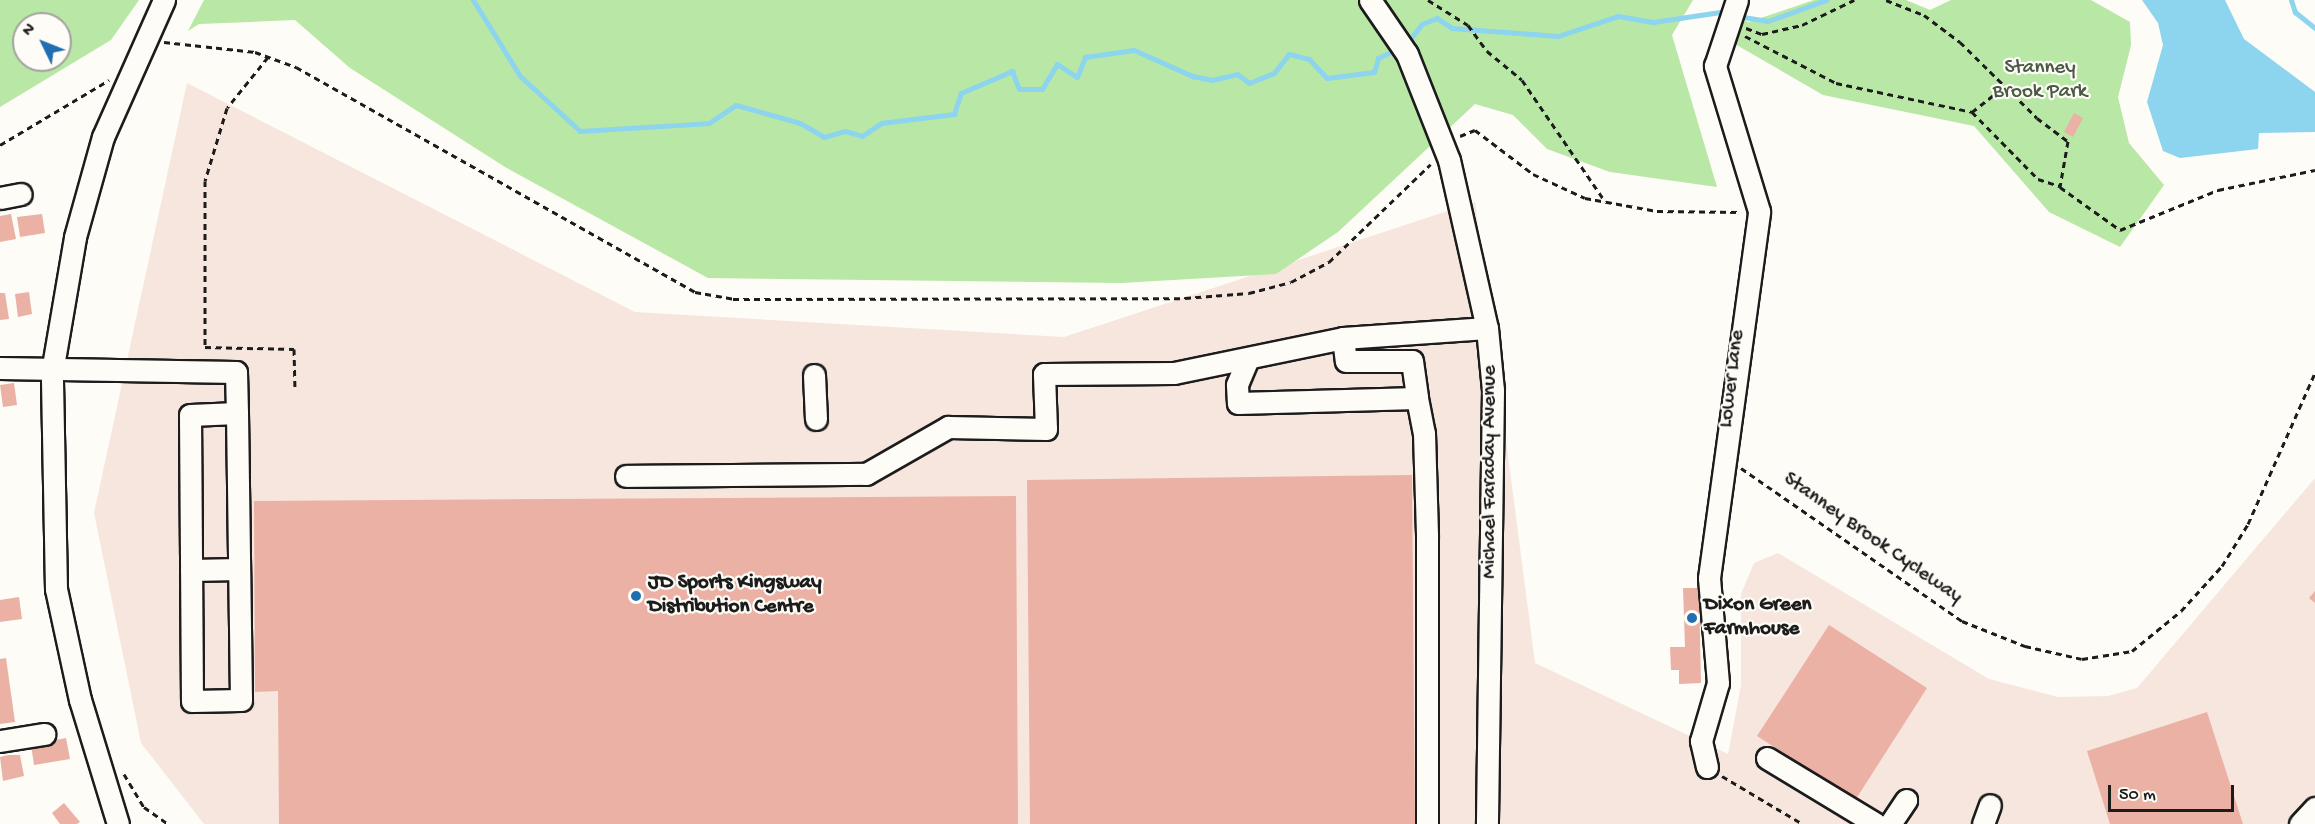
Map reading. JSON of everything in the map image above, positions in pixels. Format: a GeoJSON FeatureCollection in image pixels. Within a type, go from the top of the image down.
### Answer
{"type":"FeatureCollection","features":[{"type":"Feature","properties":{"kind":"street"},"geometry":{"type":"LineString","coordinates":[[118,824],[80,700],[56,589],[52,372],[75,237],[128,74],[164,0]]}},
{"type":"Feature","properties":{"kind":"street","name":"Michael Faraday Avenue"},"geometry":{"type":"LineString","coordinates":[[1370,0],[1401,45],[1445,150],[1470,237],[1487,328],[1493,390],[1487,824]]}},
{"type":"Feature","properties":{"kind":"street","name":"Lower Lane"},"geometry":{"type":"LineString","coordinates":[[1707,767],[1701,741],[1718,683],[1709,578],[1760,211],[1718,86],[1716,50],[1737,0]]}},
{"type":"Feature","properties":{"kind":"street"},"geometry":{"type":"LineString","coordinates":[[0,198],[21,194]]}},
{"type":"Feature","properties":{"kind":"street"},"geometry":{"type":"LineString","coordinates":[[626,476],[866,474],[948,427],[1046,429],[1044,374],[1174,374],[1247,361],[1343,338],[1487,328]]}},
{"type":"Feature","properties":{"kind":"street"},"geometry":{"type":"LineString","coordinates":[[1343,338],[1346,361],[1412,361],[1424,433],[1427,824]]}},
{"type":"Feature","properties":{"kind":"street"},"geometry":{"type":"LineString","coordinates":[[1247,361],[1237,385],[1239,403],[1417,398]]}},
{"type":"Feature","properties":{"kind":"street"},"geometry":{"type":"LineString","coordinates":[[0,368],[52,372],[237,372],[241,700],[192,701],[190,415],[237,413]]}},
{"type":"Feature","properties":{"kind":"street"},"geometry":{"type":"LineString","coordinates":[[814,375],[816,419]]}},
{"type":"Feature","properties":{"kind":"street"},"geometry":{"type":"LineString","coordinates":[[191,570],[239,569]]}},
{"type":"Feature","properties":{"kind":"street"},"geometry":{"type":"LineString","coordinates":[[0,741],[44,734]]}},
{"type":"Feature","properties":{"kind":"street"},"geometry":{"type":"LineString","coordinates":[[1767,758],[1876,824]]}},
{"type":"Feature","properties":{"kind":"street"},"geometry":{"type":"LineString","coordinates":[[1890,824],[1906,800]]}},
{"type":"Feature","properties":{"kind":"street"},"geometry":{"type":"LineString","coordinates":[[2300,824],[2315,808]]}},
{"type":"Feature","properties":{"kind":"path"},"geometry":{"type":"LineString","coordinates":[[1428,0],[1468,25],[1474,36],[1522,80],[1606,202]]}},
{"type":"Feature","properties":{"kind":"path"},"geometry":{"type":"LineString","coordinates":[[1727,22],[1762,34],[1802,25],[1854,0]]}},
{"type":"Feature","properties":{"kind":"path"},"geometry":{"type":"LineString","coordinates":[[1886,0],[1933,22],[2068,141],[2060,187]]}},
{"type":"Feature","properties":{"kind":"path"},"geometry":{"type":"LineString","coordinates":[[1727,22],[1836,83],[1972,112],[2038,179],[2060,187],[2120,230],[2218,190],[2315,170]]}},
{"type":"Feature","properties":{"kind":"path"},"geometry":{"type":"LineString","coordinates":[[158,42],[203,44],[268,57],[296,67],[695,292],[732,299],[1185,298],[1249,293],[1291,282],[1329,262],[1445,150],[1475,130],[1533,174],[1606,202],[1657,211],[1760,211]]}},
{"type":"Feature","properties":{"kind":"path"},"geometry":{"type":"LineString","coordinates":[[268,57],[227,108],[205,182],[206,348],[294,348],[295,389]]}},
{"type":"Feature","properties":{"kind":"path"},"geometry":{"type":"LineString","coordinates":[[0,145],[98,83],[128,74]]}},
{"type":"Feature","properties":{"kind":"path"},"geometry":{"type":"LineString","coordinates":[[1972,112],[2005,86]]}},
{"type":"Feature","properties":{"kind":"path","name":"Stanney Brook Cycleway"},"geometry":{"type":"LineString","coordinates":[[1724,459],[1751,472],[1962,621],[2025,646],[2082,659],[2132,651],[2181,611],[2222,566],[2248,524],[2315,373]]}},
{"type":"Feature","properties":{"kind":"path"},"geometry":{"type":"LineString","coordinates":[[121,765],[144,807],[168,824]]}},
{"type":"Feature","properties":{"kind":"path"},"geometry":{"type":"LineString","coordinates":[[1707,767],[1803,824]]}},
{"type":"Feature","properties":{"kind":"shaded area"},"geometry":{"type":"Polygon","coordinates":[[[187,83],[635,312],[1064,337],[1475,202],[1535,663],[1728,754],[1741,685],[1741,594],[1754,563],[1778,553],[1989,679],[2058,697],[2108,696],[2137,688],[2315,478],[2315,824],[204,824],[141,743],[94,513],[187,83]]]}},
{"type":"Feature","properties":{"kind":"green space"},"geometry":{"type":"Polygon","coordinates":[[[0,0],[139,0],[111,40],[72,64],[72,12],[12,12],[12,72],[58,72],[0,107],[0,0]]]}},
{"type":"Feature","properties":{"kind":"green space"},"geometry":{"type":"Polygon","coordinates":[[[204,0],[1693,0],[1672,35],[1717,187],[1610,172],[1547,149],[1513,115],[1475,104],[1338,232],[1276,274],[1121,283],[708,278],[505,167],[350,68],[295,20],[199,24],[188,31],[204,0]]]}},
{"type":"Feature","properties":{"kind":"green space","name":"Stanney Brook Park"},"geometry":{"type":"Polygon","coordinates":[[[1814,0],[1906,0],[1930,10],[1951,0],[2091,0],[2130,22],[2131,45],[2118,97],[2129,143],[2164,185],[2120,247],[2049,212],[1974,126],[1823,95],[1728,40],[1732,17],[1749,22],[1814,0]]]}},
{"type":"Feature","properties":{"kind":"water"},"geometry":{"type":"Polygon","coordinates":[[[2142,0],[2225,0],[2244,39],[2315,92],[2315,132],[2259,133],[2258,149],[2180,158],[2163,151],[2147,102],[2163,45],[2158,23],[2142,0]]]}},
{"type":"Feature","properties":{"kind":"building"},"geometry":{"type":"Polygon","coordinates":[[[2074,113],[2083,118],[2073,137],[2064,132],[2074,113]]]}},
{"type":"Feature","properties":{"kind":"building"},"geometry":{"type":"Polygon","coordinates":[[[11,214],[16,239],[0,242],[0,216],[11,214]]]}},
{"type":"Feature","properties":{"kind":"building"},"geometry":{"type":"Polygon","coordinates":[[[42,214],[45,233],[20,237],[17,217],[42,214]]]}},
{"type":"Feature","properties":{"kind":"building"},"geometry":{"type":"Polygon","coordinates":[[[29,292],[32,314],[18,317],[15,294],[29,292]]]}},
{"type":"Feature","properties":{"kind":"building"},"geometry":{"type":"Polygon","coordinates":[[[0,293],[5,293],[9,319],[0,320],[0,293]]]}},
{"type":"Feature","properties":{"kind":"building"},"geometry":{"type":"Polygon","coordinates":[[[14,383],[17,405],[3,407],[0,385],[14,383]]]}},
{"type":"Feature","properties":{"kind":"building"},"geometry":{"type":"Polygon","coordinates":[[[1412,475],[1415,824],[1030,824],[1027,480],[1412,475]]]}},
{"type":"Feature","properties":{"kind":"building","name":"JD Sports Kingsway Distribution Centre"},"geometry":{"type":"Polygon","coordinates":[[[1016,496],[1018,824],[279,824],[278,691],[255,692],[254,501],[1016,496]]]}},
{"type":"Feature","properties":{"kind":"building","name":"Dixon Green Farmhouse"},"geometry":{"type":"Polygon","coordinates":[[[1683,588],[1699,588],[1701,683],[1679,684],[1679,670],[1671,670],[1670,647],[1685,647],[1683,588]]]}},
{"type":"Feature","properties":{"kind":"building"},"geometry":{"type":"Polygon","coordinates":[[[2315,591],[2315,603],[2309,598],[2315,591]]]}},
{"type":"Feature","properties":{"kind":"building"},"geometry":{"type":"Polygon","coordinates":[[[19,597],[22,619],[0,622],[0,600],[19,597]]]}},
{"type":"Feature","properties":{"kind":"building"},"geometry":{"type":"Polygon","coordinates":[[[1829,625],[1927,688],[1856,799],[1757,736],[1829,625]]]}},
{"type":"Feature","properties":{"kind":"building"},"geometry":{"type":"Polygon","coordinates":[[[6,658],[15,722],[0,724],[0,659],[6,658]]]}},
{"type":"Feature","properties":{"kind":"building"},"geometry":{"type":"Polygon","coordinates":[[[2207,712],[2243,824],[2110,824],[2087,751],[2207,712]]]}},
{"type":"Feature","properties":{"kind":"building"},"geometry":{"type":"Polygon","coordinates":[[[66,738],[70,759],[34,765],[31,745],[66,738]]]}},
{"type":"Feature","properties":{"kind":"building"},"geometry":{"type":"Polygon","coordinates":[[[20,755],[24,776],[3,781],[0,757],[20,755]]]}},
{"type":"Feature","properties":{"kind":"building"},"geometry":{"type":"Polygon","coordinates":[[[64,803],[80,822],[60,824],[52,813],[64,803]]]}},
{"type":"Feature","properties":{"kind":"waterway"},"geometry":{"type":"LineString","coordinates":[[473,0],[520,76],[580,131],[709,123],[736,105],[800,123],[824,137],[845,131],[862,136],[881,123],[954,114],[961,93],[1012,71],[1019,89],[1042,89],[1057,64],[1077,77],[1085,57],[1134,50],[1192,76],[1212,80],[1237,74],[1249,83],[1274,73],[1289,54],[1309,59],[1327,78],[1374,72],[1378,58],[1399,48]]}},
{"type":"Feature","properties":{"kind":"waterway"},"geometry":{"type":"LineString","coordinates":[[1743,17],[1768,21],[1826,0]]}},
{"type":"Feature","properties":{"kind":"waterway"},"geometry":{"type":"LineString","coordinates":[[2291,0],[2295,12],[2315,28]]}},
{"type":"Feature","properties":{"kind":"waterway"},"geometry":{"type":"LineString","coordinates":[[1407,43],[1422,24],[1437,18],[1452,28],[1558,36],[1618,16],[1653,22],[1720,12]]}},
{"type":"Feature","properties":{"kind":"place","name":"JD Sports Kingsway Distribution Centre"},"geometry":{"type":"Point","coordinates":[636,596]}},
{"type":"Feature","properties":{"kind":"place","name":"Dixon Green Farmhouse"},"geometry":{"type":"Point","coordinates":[1692,618]}}]}
